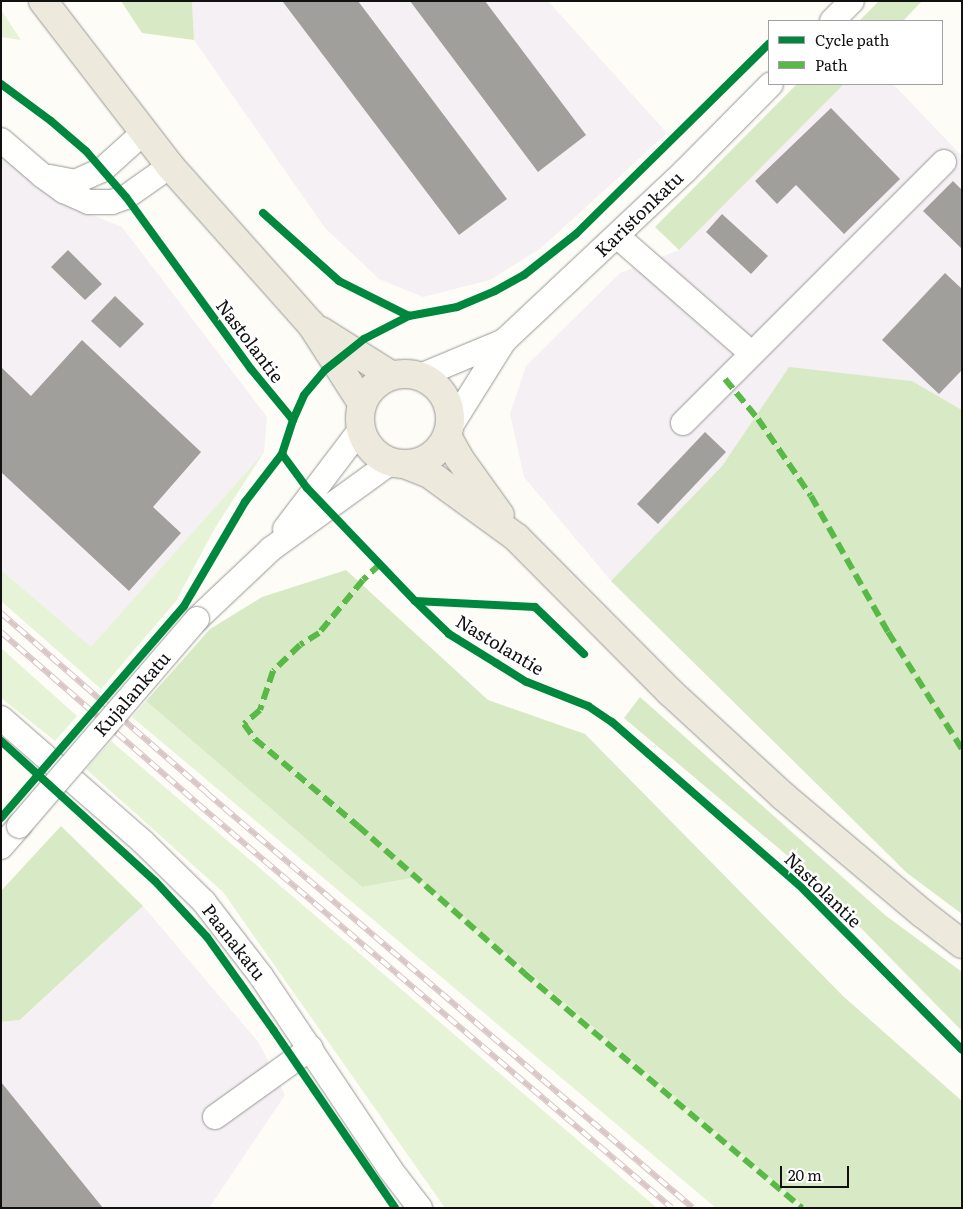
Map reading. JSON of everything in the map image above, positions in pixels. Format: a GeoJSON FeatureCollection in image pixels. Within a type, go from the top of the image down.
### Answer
{"type":"FeatureCollection","features":[{"type":"Feature","properties":{"kind":"main road"},"geometry":{"type":"LineString","coordinates":[[43,1],[170,166],[311,324],[362,416],[372,449],[397,463],[434,477],[516,538],[670,692],[783,796],[922,913],[962,944]]}},
{"type":"Feature","properties":{"kind":"main road"},"geometry":{"type":"LineString","coordinates":[[311,324],[391,376]]}},
{"type":"Feature","properties":{"kind":"main road"},"geometry":{"type":"LineString","coordinates":[[362,416],[377,383],[391,376],[411,374],[420,376],[432,382],[441,392],[448,403],[450,416],[448,432],[434,453],[420,461],[397,463]]}},
{"type":"Feature","properties":{"kind":"main road"},"geometry":{"type":"LineString","coordinates":[[448,432],[459,458],[516,538]]}},
{"type":"Feature","properties":{"kind":"street"},"geometry":{"type":"LineString","coordinates":[[833,20],[852,1]]}},
{"type":"Feature","properties":{"kind":"street","name":"Karistonkatu"},"geometry":{"type":"LineString","coordinates":[[448,432],[504,341],[617,236],[770,85]]}},
{"type":"Feature","properties":{"kind":"street"},"geometry":{"type":"LineString","coordinates":[[43,176],[76,182],[102,170],[144,132]]}},
{"type":"Feature","properties":{"kind":"street"},"geometry":{"type":"LineString","coordinates":[[1,140],[43,176],[64,191],[89,202],[112,202],[126,197],[170,166]]}},
{"type":"Feature","properties":{"kind":"street"},"geometry":{"type":"LineString","coordinates":[[683,423],[751,352],[944,162]]}},
{"type":"Feature","properties":{"kind":"street"},"geometry":{"type":"LineString","coordinates":[[617,236],[751,352]]}},
{"type":"Feature","properties":{"kind":"street","name":"Karistonkatu"},"geometry":{"type":"LineString","coordinates":[[420,376],[504,341]]}},
{"type":"Feature","properties":{"kind":"street","name":"Kujalankatu"},"geometry":{"type":"LineString","coordinates":[[271,549],[362,416]]}},
{"type":"Feature","properties":{"kind":"street","name":"Kujalankatu"},"geometry":{"type":"LineString","coordinates":[[1,846],[197,618],[271,549],[397,463]]}},
{"type":"Feature","properties":{"kind":"street","name":"Paanakatu"},"geometry":{"type":"LineString","coordinates":[[1,718],[143,842],[204,902],[261,976],[311,1048],[390,1169],[420,1208]]}},
{"type":"Feature","properties":{"kind":"street"},"geometry":{"type":"LineString","coordinates":[[215,1117],[311,1048]]}},
{"type":"Feature","properties":{"kind":"shaded area"},"geometry":{"type":"Polygon","coordinates":[[[192,1],[548,1],[667,133],[541,248],[490,280],[423,297],[379,279],[325,228],[194,40],[192,1]]]}},
{"type":"Feature","properties":{"kind":"shaded area"},"geometry":{"type":"Polygon","coordinates":[[[843,85],[894,85],[962,156],[962,410],[912,381],[789,368],[722,466],[611,581],[524,477],[510,414],[526,366],[620,273],[679,250],[843,85]]]}},
{"type":"Feature","properties":{"kind":"shaded area"},"geometry":{"type":"Polygon","coordinates":[[[1,153],[60,202],[122,227],[267,417],[264,452],[91,648],[1,570],[1,153]]]}},
{"type":"Feature","properties":{"kind":"shaded area"},"geometry":{"type":"Polygon","coordinates":[[[143,906],[259,1043],[285,1095],[209,1208],[1,1208],[1,1022],[21,1020],[143,906]]]}},
{"type":"Feature","properties":{"kind":"green space"},"geometry":{"type":"Polygon","coordinates":[[[121,1],[192,1],[194,40],[142,33],[121,1]]]}},
{"type":"Feature","properties":{"kind":"green space"},"geometry":{"type":"Polygon","coordinates":[[[879,1],[922,1],[904,20],[860,20],[879,1]]]}},
{"type":"Feature","properties":{"kind":"green space"},"geometry":{"type":"Polygon","coordinates":[[[1,10],[21,40],[1,37],[1,10]]]}},
{"type":"Feature","properties":{"kind":"green space"},"geometry":{"type":"Polygon","coordinates":[[[796,85],[843,85],[679,250],[655,227],[796,85]]]}},
{"type":"Feature","properties":{"kind":"green space"},"geometry":{"type":"Polygon","coordinates":[[[789,367],[912,381],[962,410],[962,914],[907,873],[611,581],[722,466],[789,367]]]}},
{"type":"Feature","properties":{"kind":"green space"},"geometry":{"type":"Polygon","coordinates":[[[264,452],[215,528],[176,601],[101,689],[1,601],[1,570],[91,647],[264,452]]]}},
{"type":"Feature","properties":{"kind":"green space"},"geometry":{"type":"Polygon","coordinates":[[[346,570],[488,700],[585,734],[843,996],[962,1101],[962,1208],[806,1208],[417,877],[362,887],[146,701],[210,629],[262,597],[346,570]]]}},
{"type":"Feature","properties":{"kind":"green space"},"geometry":{"type":"Polygon","coordinates":[[[1,648],[77,716],[55,741],[1,698],[1,648]]]}},
{"type":"Feature","properties":{"kind":"green space"},"geometry":{"type":"Polygon","coordinates":[[[640,697],[885,915],[962,972],[962,1031],[802,868],[624,718],[640,697]]]}},
{"type":"Feature","properties":{"kind":"green space"},"geometry":{"type":"Polygon","coordinates":[[[146,701],[362,887],[417,877],[806,1208],[716,1208],[132,717],[146,701]]]}},
{"type":"Feature","properties":{"kind":"green space"},"geometry":{"type":"Polygon","coordinates":[[[111,741],[657,1208],[445,1208],[223,892],[86,769],[111,741]]]}},
{"type":"Feature","properties":{"kind":"green space"},"geometry":{"type":"Polygon","coordinates":[[[61,826],[143,906],[20,1020],[1,1022],[1,891],[61,826]]]}},
{"type":"Feature","properties":{"kind":"building"},"geometry":{"type":"Polygon","coordinates":[[[358,1],[507,199],[459,235],[283,2],[358,1]]]}},
{"type":"Feature","properties":{"kind":"building"},"geometry":{"type":"Polygon","coordinates":[[[410,1],[485,1],[586,135],[538,172],[410,1]]]}},
{"type":"Feature","properties":{"kind":"building"},"geometry":{"type":"Polygon","coordinates":[[[831,108],[900,179],[844,234],[796,185],[777,204],[755,181],[831,108]]]}},
{"type":"Feature","properties":{"kind":"building"},"geometry":{"type":"Polygon","coordinates":[[[953,181],[962,190],[962,249],[923,211],[953,181]]]}},
{"type":"Feature","properties":{"kind":"building"},"geometry":{"type":"Polygon","coordinates":[[[722,214],[768,256],[751,274],[706,232],[722,214]]]}},
{"type":"Feature","properties":{"kind":"building"},"geometry":{"type":"Polygon","coordinates":[[[68,250],[102,284],[85,300],[51,267],[68,250]]]}},
{"type":"Feature","properties":{"kind":"building"},"geometry":{"type":"Polygon","coordinates":[[[945,273],[962,289],[962,370],[939,394],[882,340],[945,273]]]}},
{"type":"Feature","properties":{"kind":"building"},"geometry":{"type":"Polygon","coordinates":[[[115,296],[144,324],[120,348],[91,321],[115,296]]]}},
{"type":"Feature","properties":{"kind":"building"},"geometry":{"type":"Polygon","coordinates":[[[82,340],[201,452],[153,507],[181,533],[129,591],[1,472],[1,367],[31,396],[82,340]]]}},
{"type":"Feature","properties":{"kind":"building"},"geometry":{"type":"Polygon","coordinates":[[[705,432],[726,452],[658,524],[637,504],[705,432]]]}},
{"type":"Feature","properties":{"kind":"building"},"geometry":{"type":"Polygon","coordinates":[[[1,1082],[103,1208],[1,1208],[1,1082]]]}},
{"type":"Feature","properties":{"kind":"railway"},"geometry":{"type":"LineString","coordinates":[[1,613],[207,793],[693,1208]]}},
{"type":"Feature","properties":{"kind":"railway"},"geometry":{"type":"LineString","coordinates":[[1,632],[197,803],[672,1208]]}},
{"type":"Feature","properties":{"kind":"marked path"},"geometry":{"type":"LineString","coordinates":[[725,379],[758,419],[811,496],[888,632],[962,749]]}},
{"type":"Feature","properties":{"kind":"marked path"},"geometry":{"type":"LineString","coordinates":[[380,564],[363,580],[319,633],[300,645],[273,671],[260,710],[244,724],[255,739],[358,826],[524,973],[802,1208]]}},
{"type":"Feature","properties":{"kind":"cycle path"},"geometry":{"type":"LineString","coordinates":[[293,420],[304,395],[325,370],[364,339],[409,316],[457,307],[495,291],[524,275],[576,234],[768,45]]}},
{"type":"Feature","properties":{"kind":"cycle path","name":"Nastolantie"},"geometry":{"type":"LineString","coordinates":[[1,84],[51,121],[86,151],[126,197],[251,369],[293,420],[282,454],[307,488],[415,601],[449,634],[496,663],[527,682],[588,706],[612,722],[798,884],[962,1050]]}},
{"type":"Feature","properties":{"kind":"cycle path"},"geometry":{"type":"LineString","coordinates":[[263,213],[339,281],[409,316]]}},
{"type":"Feature","properties":{"kind":"cycle path"},"geometry":{"type":"LineString","coordinates":[[1,818],[184,606],[245,502],[282,454]]}},
{"type":"Feature","properties":{"kind":"cycle path","name":"Nastolantie"},"geometry":{"type":"LineString","coordinates":[[415,601],[535,607],[584,654]]}},
{"type":"Feature","properties":{"kind":"cycle path"},"geometry":{"type":"LineString","coordinates":[[1,741],[155,881],[207,937],[395,1208]]}}]}
